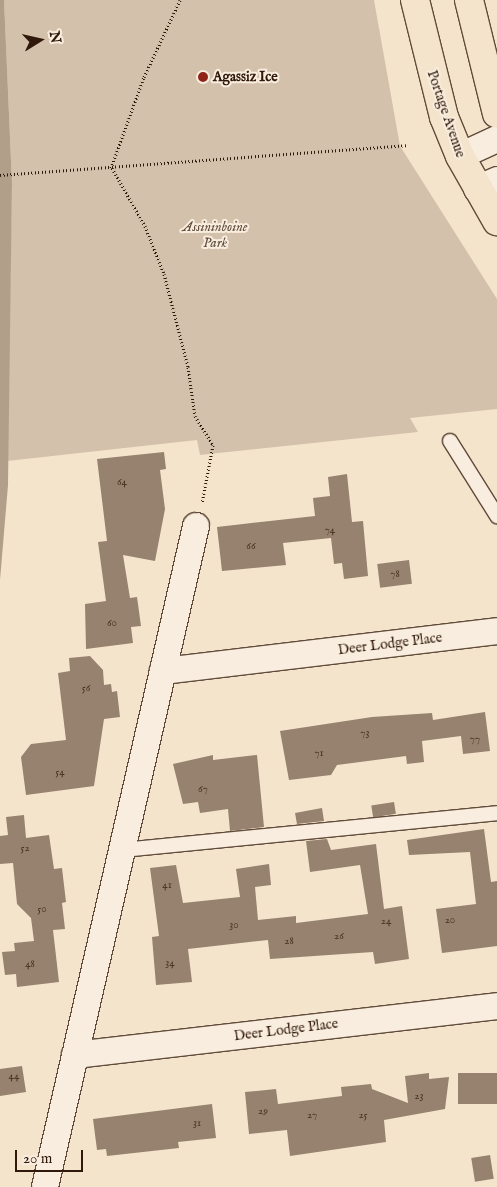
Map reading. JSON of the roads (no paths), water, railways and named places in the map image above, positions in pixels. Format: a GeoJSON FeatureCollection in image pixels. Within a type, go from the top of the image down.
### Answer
{"type":"FeatureCollection","features":[{"type":"Feature","properties":{"kind":"highway","name":"Portage Avenue"},"geometry":{"type":"LineString","coordinates":[[415,0],[424,49],[460,156],[487,185],[497,221]]}},
{"type":"Feature","properties":{"kind":"highway"},"geometry":{"type":"LineString","coordinates":[[469,0],[497,114]]}},
{"type":"Feature","properties":{"kind":"street"},"geometry":{"type":"LineString","coordinates":[[460,156],[497,139]]}},
{"type":"Feature","properties":{"kind":"street"},"geometry":{"type":"LineString","coordinates":[[45,1187],[196,526]]}},
{"type":"Feature","properties":{"kind":"street","name":"Deer Lodge Place"},"geometry":{"type":"LineString","coordinates":[[163,671],[497,631]]}},
{"type":"Feature","properties":{"kind":"street","name":"Deer Lodge Place"},"geometry":{"type":"LineString","coordinates":[[75,1055],[497,1006]]}},
{"type":"Feature","properties":{"kind":"lane"},"geometry":{"type":"LineString","coordinates":[[450,441],[497,516]]}},
{"type":"Feature","properties":{"kind":"lane"},"geometry":{"type":"LineString","coordinates":[[122,850],[497,813]]}},
{"type":"Feature","properties":{"kind":"place","name":"Agassiz Ice"},"geometry":{"type":"Point","coordinates":[203,77]}},
{"type":"Feature","properties":{"kind":"park label","name":"Assininboine Park"},"geometry":{"type":"Point","coordinates":[215,236]}}]}
